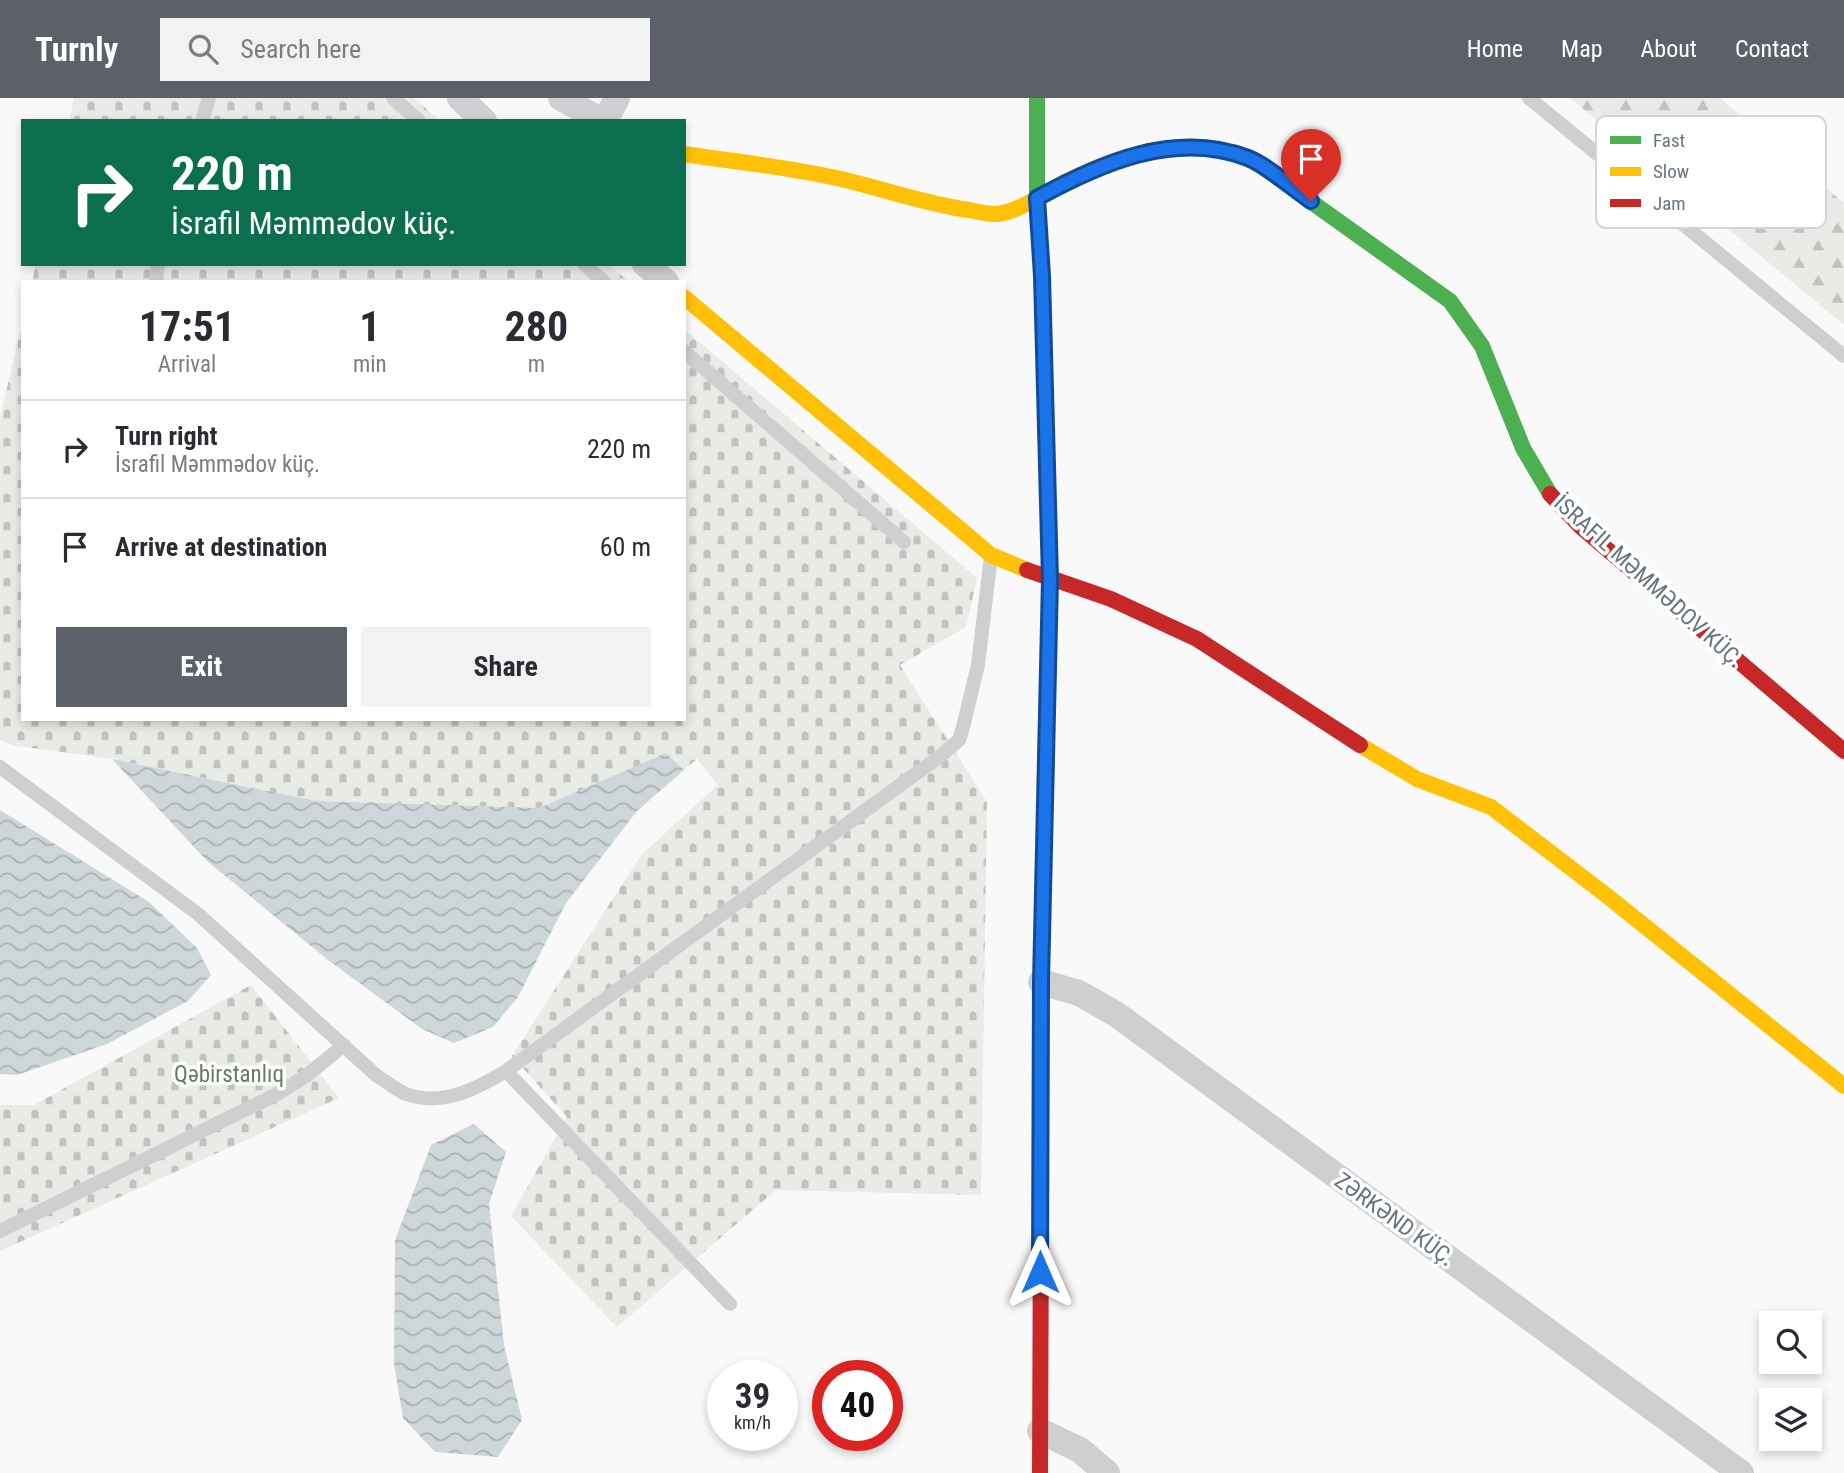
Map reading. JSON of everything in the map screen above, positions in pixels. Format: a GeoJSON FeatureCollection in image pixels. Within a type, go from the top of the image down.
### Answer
{"type":"FeatureCollection","features":[{"type":"Feature","properties":{"kind":"street"},"geometry":{"type":"LineString","coordinates":[[460,98],[482,119]]}},
{"type":"Feature","properties":{"kind":"street"},"geometry":{"type":"LineString","coordinates":[[561,98],[600,119]]}},
{"type":"Feature","properties":{"kind":"street"},"geometry":{"type":"LineString","coordinates":[[605,119],[617,98]]}},
{"type":"Feature","properties":{"kind":"street"},"geometry":{"type":"LineString","coordinates":[[1037,98],[1037,198],[1042,276],[1050,579],[1041,982],[1040,1473]]}},
{"type":"Feature","properties":{"kind":"street","name":"İSRAFIL MƏMMƏDOV KÜÇ."},"geometry":{"type":"LineString","coordinates":[[686,154],[839,178],[979,214],[1011,210],[1091,169],[1120,158],[1175,148],[1213,147],[1251,159],[1390,256],[1450,302],[1482,346],[1523,448],[1546,488],[1581,527],[1844,751]]}},
{"type":"Feature","properties":{"kind":"street"},"geometry":{"type":"LineString","coordinates":[[647,266],[664,280]]}},
{"type":"Feature","properties":{"kind":"street"},"geometry":{"type":"LineString","coordinates":[[686,300],[991,555],[1050,579],[1111,599],[1197,639],[1380,758],[1417,779],[1491,807],[1606,895],[1844,1086]]}},
{"type":"Feature","properties":{"kind":"street","name":"ZƏRKƏND KÜÇ."},"geometry":{"type":"LineString","coordinates":[[1041,982],[1079,993],[1116,1014],[1741,1473]]}},
{"type":"Feature","properties":{"kind":"street"},"geometry":{"type":"LineString","coordinates":[[1040,1430],[1080,1450],[1107,1473]]}},
{"type":"Feature","properties":{"kind":"lane"},"geometry":{"type":"LineString","coordinates":[[203,119],[209,98]]}},
{"type":"Feature","properties":{"kind":"lane"},"geometry":{"type":"LineString","coordinates":[[393,98],[417,119]]}},
{"type":"Feature","properties":{"kind":"lane"},"geometry":{"type":"LineString","coordinates":[[1530,98],[1596,152]]}},
{"type":"Feature","properties":{"kind":"lane"},"geometry":{"type":"LineString","coordinates":[[1688,228],[1844,356]]}},
{"type":"Feature","properties":{"kind":"lane"},"geometry":{"type":"LineString","coordinates":[[586,266],[602,280]]}},
{"type":"Feature","properties":{"kind":"lane"},"geometry":{"type":"LineString","coordinates":[[686,353],[904,542]]}},
{"type":"Feature","properties":{"kind":"lane"},"geometry":{"type":"LineString","coordinates":[[0,767],[198,914],[377,1076],[404,1093],[426,1098],[454,1097],[479,1087],[506,1071],[959,740],[978,665],[991,555]]}},
{"type":"Feature","properties":{"kind":"lane"},"geometry":{"type":"LineString","coordinates":[[0,1231],[277,1094],[306,1076],[344,1045]]}},
{"type":"Feature","properties":{"kind":"lane"},"geometry":{"type":"LineString","coordinates":[[506,1071],[730,1304]]}},
{"type":"Feature","properties":{"kind":"green space"},"geometry":{"type":"Polygon","coordinates":[[[74,98],[414,98],[438,119],[69,119],[74,98]]]}},
{"type":"Feature","properties":{"kind":"green space"},"geometry":{"type":"Polygon","coordinates":[[[1570,98],[1720,98],[1741,116],[1596,116],[1596,120],[1570,98]]]}},
{"type":"Feature","properties":{"kind":"green space"},"geometry":{"type":"Polygon","coordinates":[[[1826,188],[1844,203],[1844,325],[1727,228],[1826,228],[1826,188]]]}},
{"type":"Feature","properties":{"kind":"green space"},"geometry":{"type":"Polygon","coordinates":[[[36,266],[610,266],[627,280],[32,280],[36,266]]]}},
{"type":"Feature","properties":{"kind":"green space"},"geometry":{"type":"Polygon","coordinates":[[[21,328],[21,721],[686,721],[686,331],[977,578],[966,627],[900,665],[987,802],[981,1195],[776,1190],[617,1327],[511,1216],[567,1117],[512,1056],[641,855],[718,785],[697,759],[684,770],[666,754],[539,808],[316,801],[112,759],[11,745],[0,740],[0,417],[21,328]]]}},
{"type":"Feature","properties":{"kind":"green space","name":"Qəbirstanlıq"},"geometry":{"type":"Polygon","coordinates":[[[251,985],[339,1098],[0,1251],[0,1105],[34,1105],[251,985]]]}},
{"type":"Feature","properties":{"kind":"water"},"geometry":{"type":"Polygon","coordinates":[[[666,753],[684,770],[637,811],[566,903],[518,997],[493,1027],[454,1043],[422,1029],[328,960],[207,861],[112,759],[316,801],[539,808],[666,753]]]}},
{"type":"Feature","properties":{"kind":"water"},"geometry":{"type":"Polygon","coordinates":[[[0,810],[149,902],[197,948],[211,975],[188,1001],[107,1044],[17,1075],[0,1074],[0,810]]]}},
{"type":"Feature","properties":{"kind":"water"},"geometry":{"type":"Polygon","coordinates":[[[474,1124],[506,1152],[489,1204],[504,1345],[522,1420],[498,1457],[435,1452],[403,1418],[394,1364],[395,1240],[431,1145],[474,1124]]]}},
{"type":"Feature","properties":{"kind":"traffic: fast"},"geometry":{"type":"LineString","coordinates":[[1037,98],[1037,198],[1042,276],[1050,579],[1048,684]]}},
{"type":"Feature","properties":{"kind":"traffic: fast"},"geometry":{"type":"LineString","coordinates":[[1264,168],[1450,301],[1482,346],[1523,448],[1550,494]]}},
{"type":"Feature","properties":{"kind":"traffic: slow"},"geometry":{"type":"LineString","coordinates":[[686,154],[822,175],[937,204],[996,214],[1022,206],[1063,183],[1111,162],[1164,149],[1216,149],[1241,156],[1264,168]]}},
{"type":"Feature","properties":{"kind":"traffic: slow"},"geometry":{"type":"LineString","coordinates":[[686,299],[991,555],[1027,570]]}},
{"type":"Feature","properties":{"kind":"traffic: slow"},"geometry":{"type":"LineString","coordinates":[[1041,1209],[1041,982],[1048,684]]}},
{"type":"Feature","properties":{"kind":"traffic: slow"},"geometry":{"type":"LineString","coordinates":[[1360,745],[1417,779],[1491,807],[1606,895],[1844,1086]]}},
{"type":"Feature","properties":{"kind":"traffic: jam"},"geometry":{"type":"LineString","coordinates":[[1550,494],[1581,527],[1844,751]]}},
{"type":"Feature","properties":{"kind":"traffic: jam"},"geometry":{"type":"LineString","coordinates":[[1027,570],[1111,599],[1197,639],[1360,745]]}},
{"type":"Feature","properties":{"kind":"traffic: jam"},"geometry":{"type":"LineString","coordinates":[[1040,1473],[1041,1209]]}},
{"type":"Feature","properties":{"kind":"route"},"geometry":{"type":"LineString","coordinates":[[1040,1272],[1041,982],[1050,579],[1042,276],[1037,198],[1091,169],[1120,158],[1175,148],[1213,147],[1251,159],[1311,201]]}}]}
